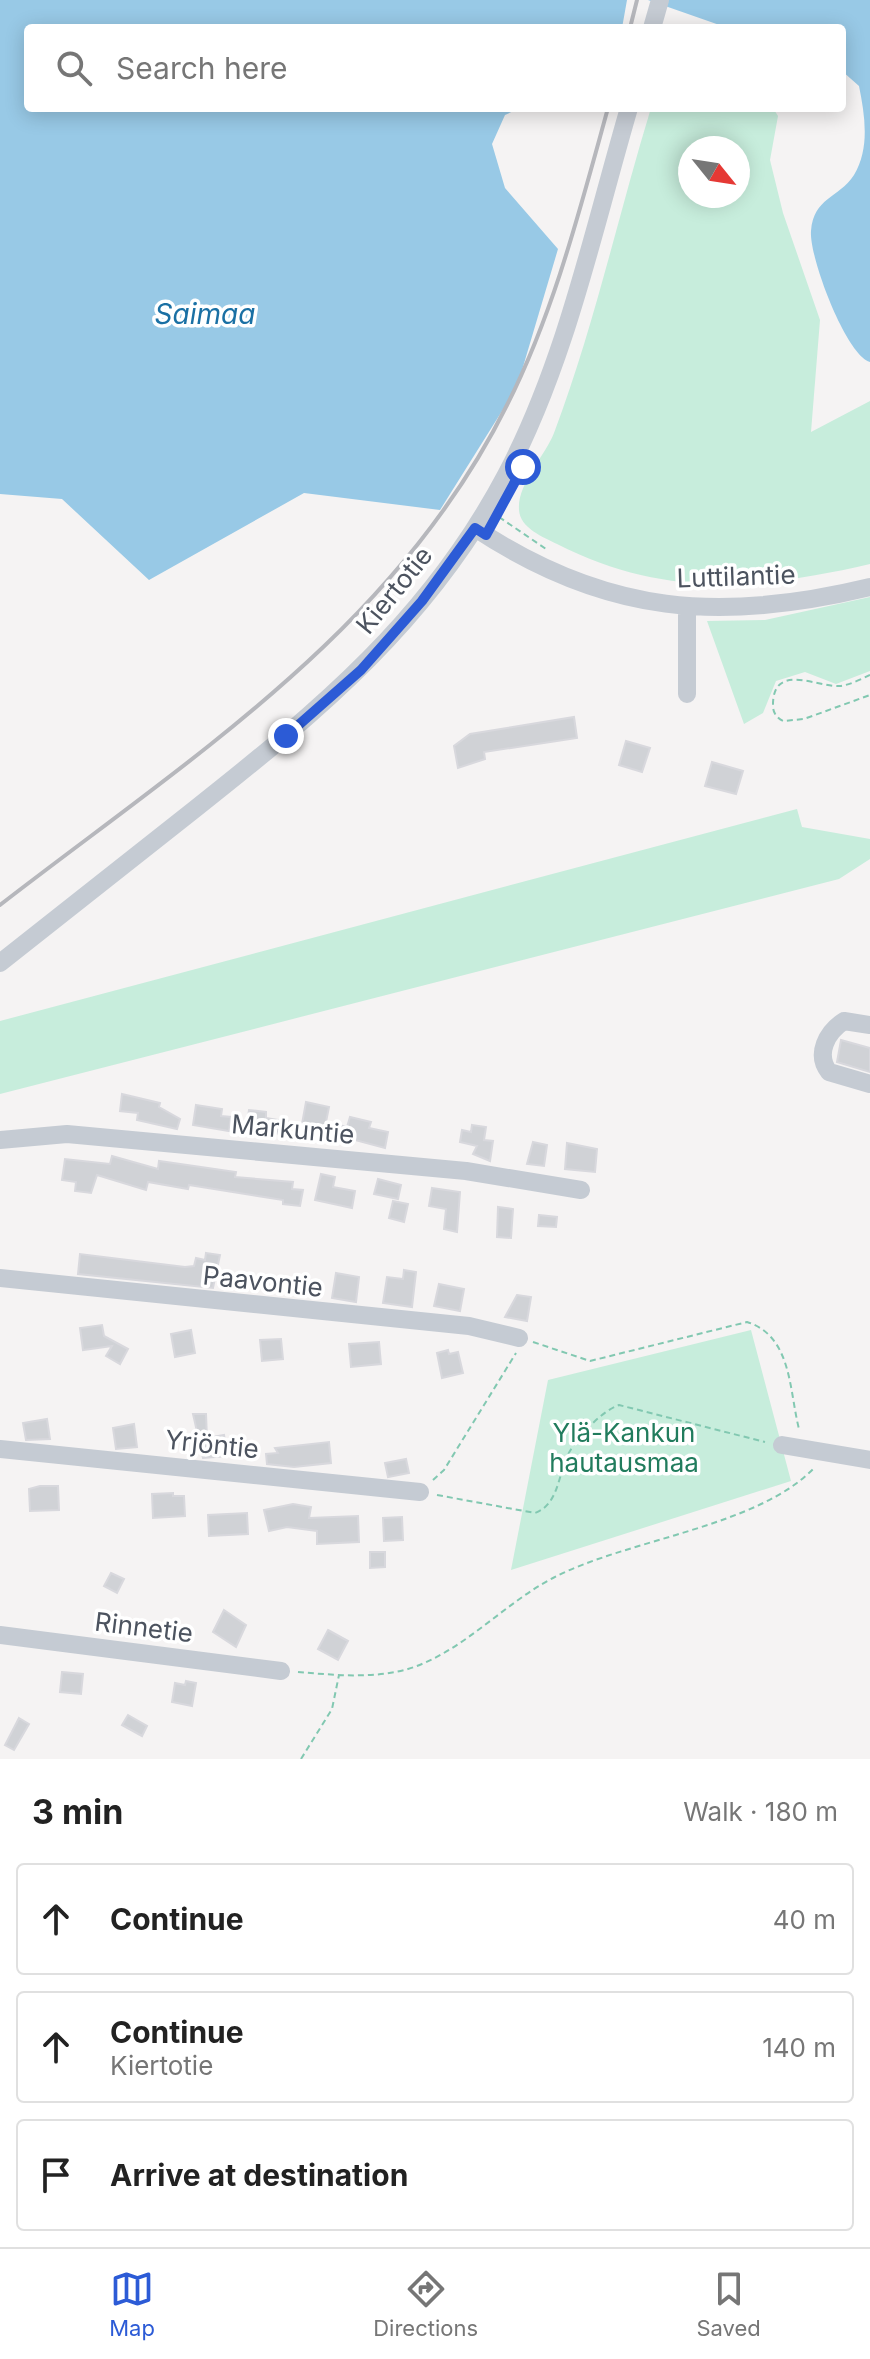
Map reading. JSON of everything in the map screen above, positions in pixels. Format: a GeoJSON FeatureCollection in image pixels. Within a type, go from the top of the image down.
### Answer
{"type":"FeatureCollection","features":[{"type":"Feature","properties":{"kind":"street"},"geometry":{"type":"LineString","coordinates":[[653,24],[659,3]]}},
{"type":"Feature","properties":{"kind":"street","name":"Kiertotie"},"geometry":{"type":"LineString","coordinates":[[0,963],[286,736],[361,670],[481,532],[534,417],[557,354],[628,112]]}},
{"type":"Feature","properties":{"kind":"street","name":"Luttilantie"},"geometry":{"type":"LineString","coordinates":[[481,532],[601,591],[687,607],[768,606],[870,587]]}},
{"type":"Feature","properties":{"kind":"street"},"geometry":{"type":"LineString","coordinates":[[687,607],[687,694]]}},
{"type":"Feature","properties":{"kind":"street"},"geometry":{"type":"LineString","coordinates":[[870,1025],[844,1021],[826,1037],[822,1055],[829,1072],[870,1084]]}},
{"type":"Feature","properties":{"kind":"street","name":"Markuntie"},"geometry":{"type":"LineString","coordinates":[[0,1140],[67,1134],[466,1171],[581,1190]]}},
{"type":"Feature","properties":{"kind":"street","name":"Paavontie"},"geometry":{"type":"LineString","coordinates":[[0,1278],[469,1326],[519,1338]]}},
{"type":"Feature","properties":{"kind":"street"},"geometry":{"type":"LineString","coordinates":[[782,1445],[870,1460]]}},
{"type":"Feature","properties":{"kind":"street","name":"Yrjöntie"},"geometry":{"type":"LineString","coordinates":[[0,1449],[420,1492]]}},
{"type":"Feature","properties":{"kind":"street","name":"Rinnetie"},"geometry":{"type":"LineString","coordinates":[[0,1635],[281,1671]]}},
{"type":"Feature","properties":{"kind":"path"},"geometry":{"type":"LineString","coordinates":[[481,532],[498,516],[554,553]]}},
{"type":"Feature","properties":{"kind":"path"},"geometry":{"type":"LineString","coordinates":[[870,675],[837,687],[810,679],[785,682],[779,687],[772,707],[776,717],[783,721],[804,719],[870,695]]}},
{"type":"Feature","properties":{"kind":"path"},"geometry":{"type":"LineString","coordinates":[[420,1492],[444,1470],[468,1434],[515,1360],[519,1338],[590,1361],[747,1322],[760,1326],[772,1334],[781,1348],[806,1449]]}},
{"type":"Feature","properties":{"kind":"path"},"geometry":{"type":"LineString","coordinates":[[420,1492],[535,1513],[542,1510],[551,1501],[567,1456],[608,1409],[619,1405],[782,1445]]}},
{"type":"Feature","properties":{"kind":"path"},"geometry":{"type":"LineString","coordinates":[[281,1671],[382,1674],[410,1668],[443,1653],[552,1578],[777,1499],[802,1481],[828,1453]]}},
{"type":"Feature","properties":{"kind":"path"},"geometry":{"type":"LineString","coordinates":[[301,1759],[332,1709],[339,1675]]}},
{"type":"Feature","properties":{"kind":"green space"},"geometry":{"type":"Polygon","coordinates":[[[650,112],[776,112],[778,116],[770,160],[783,213],[820,320],[811,432],[870,401],[870,564],[829,573],[750,583],[673,581],[635,574],[596,561],[539,535],[520,516],[522,490],[550,442],[568,393],[650,112]]]}},
{"type":"Feature","properties":{"kind":"green space"},"geometry":{"type":"Polygon","coordinates":[[[870,597],[870,671],[836,684],[805,672],[776,681],[763,713],[744,724],[707,621],[765,620],[870,597]]]}},
{"type":"Feature","properties":{"kind":"green space"},"geometry":{"type":"Polygon","coordinates":[[[797,809],[802,827],[870,839],[870,859],[839,879],[0,1094],[0,1021],[797,809]]]}},
{"type":"Feature","properties":{"kind":"green space","name":"Ylä-Kankun hautausmaa"},"geometry":{"type":"Polygon","coordinates":[[[751,1330],[791,1481],[511,1570],[548,1380],[751,1330]]]}},
{"type":"Feature","properties":{"kind":"water","name":"Saimaa"},"geometry":{"type":"Polygon","coordinates":[[[0,0],[627,0],[623,24],[24,24],[24,112],[511,112],[505,115],[492,144],[505,188],[558,249],[517,387],[440,510],[304,493],[149,580],[62,499],[0,494],[0,0]]]}},
{"type":"Feature","properties":{"kind":"water"},"geometry":{"type":"Polygon","coordinates":[[[648,0],[870,0],[870,362],[860,355],[840,324],[822,282],[811,231],[817,211],[854,175],[864,143],[859,86],[846,75],[846,24],[717,24],[648,0]]]}},
{"type":"Feature","properties":{"kind":"building"},"geometry":{"type":"Polygon","coordinates":[[[574,717],[577,738],[484,752],[485,759],[458,768],[454,746],[470,734],[574,717]]]}},
{"type":"Feature","properties":{"kind":"building"},"geometry":{"type":"Polygon","coordinates":[[[626,741],[650,748],[642,772],[619,765],[626,741]]]}},
{"type":"Feature","properties":{"kind":"building"},"geometry":{"type":"Polygon","coordinates":[[[712,762],[743,771],[736,794],[705,786],[712,762]]]}},
{"type":"Feature","properties":{"kind":"building"},"geometry":{"type":"Polygon","coordinates":[[[841,1040],[870,1048],[870,1072],[837,1062],[841,1040]]]}},
{"type":"Feature","properties":{"kind":"building"},"geometry":{"type":"Polygon","coordinates":[[[122,1094],[160,1103],[159,1107],[180,1119],[177,1129],[137,1120],[138,1113],[120,1111],[122,1094]]]}},
{"type":"Feature","properties":{"kind":"building"},"geometry":{"type":"Polygon","coordinates":[[[306,1102],[329,1107],[326,1122],[347,1127],[350,1117],[371,1122],[369,1128],[388,1132],[385,1148],[333,1134],[333,1138],[307,1134],[301,1137],[246,1129],[249,1110],[266,1112],[266,1118],[302,1124],[306,1102]]]}},
{"type":"Feature","properties":{"kind":"building"},"geometry":{"type":"Polygon","coordinates":[[[196,1105],[222,1109],[221,1116],[231,1117],[229,1131],[193,1125],[196,1105]]]}},
{"type":"Feature","properties":{"kind":"building"},"geometry":{"type":"Polygon","coordinates":[[[472,1125],[486,1127],[484,1140],[493,1141],[490,1161],[473,1154],[477,1146],[460,1142],[462,1130],[471,1132],[472,1125]]]}},
{"type":"Feature","properties":{"kind":"building"},"geometry":{"type":"Polygon","coordinates":[[[533,1142],[547,1145],[544,1166],[527,1164],[533,1142]]]}},
{"type":"Feature","properties":{"kind":"building"},"geometry":{"type":"Polygon","coordinates":[[[567,1143],[597,1149],[595,1172],[565,1169],[567,1143]]]}},
{"type":"Feature","properties":{"kind":"building"},"geometry":{"type":"Polygon","coordinates":[[[112,1156],[158,1169],[159,1161],[236,1172],[235,1177],[293,1182],[292,1189],[303,1190],[300,1206],[283,1204],[283,1200],[189,1185],[188,1189],[148,1182],[146,1190],[97,1175],[91,1193],[75,1191],[76,1182],[62,1180],[65,1159],[110,1164],[112,1156]]]}},
{"type":"Feature","properties":{"kind":"building"},"geometry":{"type":"Polygon","coordinates":[[[321,1174],[335,1177],[333,1187],[355,1191],[352,1208],[315,1200],[321,1174]]]}},
{"type":"Feature","properties":{"kind":"building"},"geometry":{"type":"Polygon","coordinates":[[[378,1179],[401,1185],[398,1199],[374,1194],[378,1179]]]}},
{"type":"Feature","properties":{"kind":"building"},"geometry":{"type":"Polygon","coordinates":[[[432,1188],[460,1192],[457,1232],[444,1229],[446,1209],[429,1206],[432,1188]]]}},
{"type":"Feature","properties":{"kind":"building"},"geometry":{"type":"Polygon","coordinates":[[[393,1201],[408,1204],[404,1222],[389,1218],[393,1201]]]}},
{"type":"Feature","properties":{"kind":"building"},"geometry":{"type":"Polygon","coordinates":[[[498,1207],[513,1209],[511,1238],[497,1237],[498,1207]]]}},
{"type":"Feature","properties":{"kind":"building"},"geometry":{"type":"Polygon","coordinates":[[[539,1215],[557,1217],[556,1227],[538,1226],[539,1215]]]}},
{"type":"Feature","properties":{"kind":"building"},"geometry":{"type":"Polygon","coordinates":[[[206,1253],[220,1255],[213,1288],[78,1274],[80,1254],[185,1267],[194,1266],[196,1258],[205,1260],[206,1253]]]}},
{"type":"Feature","properties":{"kind":"building"},"geometry":{"type":"Polygon","coordinates":[[[404,1270],[416,1272],[412,1307],[383,1303],[387,1277],[403,1279],[404,1270]]]}},
{"type":"Feature","properties":{"kind":"building"},"geometry":{"type":"Polygon","coordinates":[[[336,1273],[359,1277],[356,1302],[332,1298],[336,1273]]]}},
{"type":"Feature","properties":{"kind":"building"},"geometry":{"type":"Polygon","coordinates":[[[439,1284],[464,1289],[460,1311],[434,1306],[439,1284]]]}},
{"type":"Feature","properties":{"kind":"building"},"geometry":{"type":"Polygon","coordinates":[[[517,1295],[531,1297],[527,1321],[505,1317],[517,1295]]]}},
{"type":"Feature","properties":{"kind":"building"},"geometry":{"type":"Polygon","coordinates":[[[102,1325],[104,1336],[128,1349],[120,1364],[106,1356],[112,1346],[83,1350],[80,1328],[102,1325]]]}},
{"type":"Feature","properties":{"kind":"building"},"geometry":{"type":"Polygon","coordinates":[[[191,1330],[195,1353],[175,1357],[171,1334],[191,1330]]]}},
{"type":"Feature","properties":{"kind":"building"},"geometry":{"type":"Polygon","coordinates":[[[281,1339],[283,1359],[262,1361],[260,1340],[281,1339]]]}},
{"type":"Feature","properties":{"kind":"building"},"geometry":{"type":"Polygon","coordinates":[[[379,1342],[381,1364],[351,1367],[349,1344],[379,1342]]]}},
{"type":"Feature","properties":{"kind":"building"},"geometry":{"type":"Polygon","coordinates":[[[448,1350],[449,1354],[458,1352],[463,1373],[442,1378],[437,1353],[448,1350]]]}},
{"type":"Feature","properties":{"kind":"building"},"geometry":{"type":"Polygon","coordinates":[[[193,1414],[206,1414],[207,1438],[224,1435],[228,1456],[203,1458],[193,1414]]]}},
{"type":"Feature","properties":{"kind":"building"},"geometry":{"type":"Polygon","coordinates":[[[47,1419],[50,1439],[26,1440],[23,1423],[47,1419]]]}},
{"type":"Feature","properties":{"kind":"building"},"geometry":{"type":"Polygon","coordinates":[[[134,1424],[137,1447],[116,1449],[113,1428],[134,1424]]]}},
{"type":"Feature","properties":{"kind":"building"},"geometry":{"type":"Polygon","coordinates":[[[329,1442],[331,1463],[294,1467],[267,1464],[266,1454],[278,1453],[275,1448],[329,1442]]]}},
{"type":"Feature","properties":{"kind":"building"},"geometry":{"type":"Polygon","coordinates":[[[406,1459],[409,1473],[388,1477],[385,1463],[406,1459]]]}},
{"type":"Feature","properties":{"kind":"building"},"geometry":{"type":"Polygon","coordinates":[[[58,1486],[59,1510],[30,1511],[29,1489],[58,1486]]]}},
{"type":"Feature","properties":{"kind":"building"},"geometry":{"type":"Polygon","coordinates":[[[173,1493],[173,1496],[184,1496],[185,1516],[153,1518],[152,1494],[173,1493]]]}},
{"type":"Feature","properties":{"kind":"building"},"geometry":{"type":"Polygon","coordinates":[[[293,1504],[311,1507],[309,1518],[358,1516],[359,1542],[317,1544],[317,1531],[287,1527],[269,1531],[264,1510],[293,1504]]]}},
{"type":"Feature","properties":{"kind":"building"},"geometry":{"type":"Polygon","coordinates":[[[247,1513],[248,1534],[209,1536],[208,1515],[247,1513]]]}},
{"type":"Feature","properties":{"kind":"building"},"geometry":{"type":"Polygon","coordinates":[[[402,1517],[403,1540],[384,1541],[383,1518],[402,1517]]]}},
{"type":"Feature","properties":{"kind":"building"},"geometry":{"type":"Polygon","coordinates":[[[370,1552],[385,1552],[385,1567],[370,1568],[370,1552]]]}},
{"type":"Feature","properties":{"kind":"building"},"geometry":{"type":"Polygon","coordinates":[[[111,1573],[124,1579],[117,1593],[104,1586],[111,1573]]]}},
{"type":"Feature","properties":{"kind":"building"},"geometry":{"type":"Polygon","coordinates":[[[224,1610],[246,1625],[236,1647],[213,1632],[224,1610]]]}},
{"type":"Feature","properties":{"kind":"building"},"geometry":{"type":"Polygon","coordinates":[[[328,1630],[348,1641],[338,1660],[318,1649],[328,1630]]]}},
{"type":"Feature","properties":{"kind":"building"},"geometry":{"type":"Polygon","coordinates":[[[62,1672],[83,1674],[81,1694],[60,1692],[62,1672]]]}},
{"type":"Feature","properties":{"kind":"building"},"geometry":{"type":"Polygon","coordinates":[[[186,1681],[196,1683],[192,1706],[172,1702],[175,1683],[185,1685],[186,1681]]]}},
{"type":"Feature","properties":{"kind":"building"},"geometry":{"type":"Polygon","coordinates":[[[128,1715],[147,1726],[142,1736],[122,1725],[128,1715]]]}},
{"type":"Feature","properties":{"kind":"building"},"geometry":{"type":"Polygon","coordinates":[[[19,1718],[29,1724],[14,1750],[5,1745],[19,1718]]]}},
{"type":"Feature","properties":{"kind":"railway"},"geometry":{"type":"LineString","coordinates":[[631,24],[637,0]]}},
{"type":"Feature","properties":{"kind":"railway"},"geometry":{"type":"LineString","coordinates":[[0,905],[215,741],[284,684],[348,623],[408,557],[461,485],[524,370],[565,260],[607,112]]}},
{"type":"Feature","properties":{"kind":"route"},"geometry":{"type":"LineString","coordinates":[[286,736],[361,670],[422,601],[475,528],[486,535],[523,467]]}}]}
